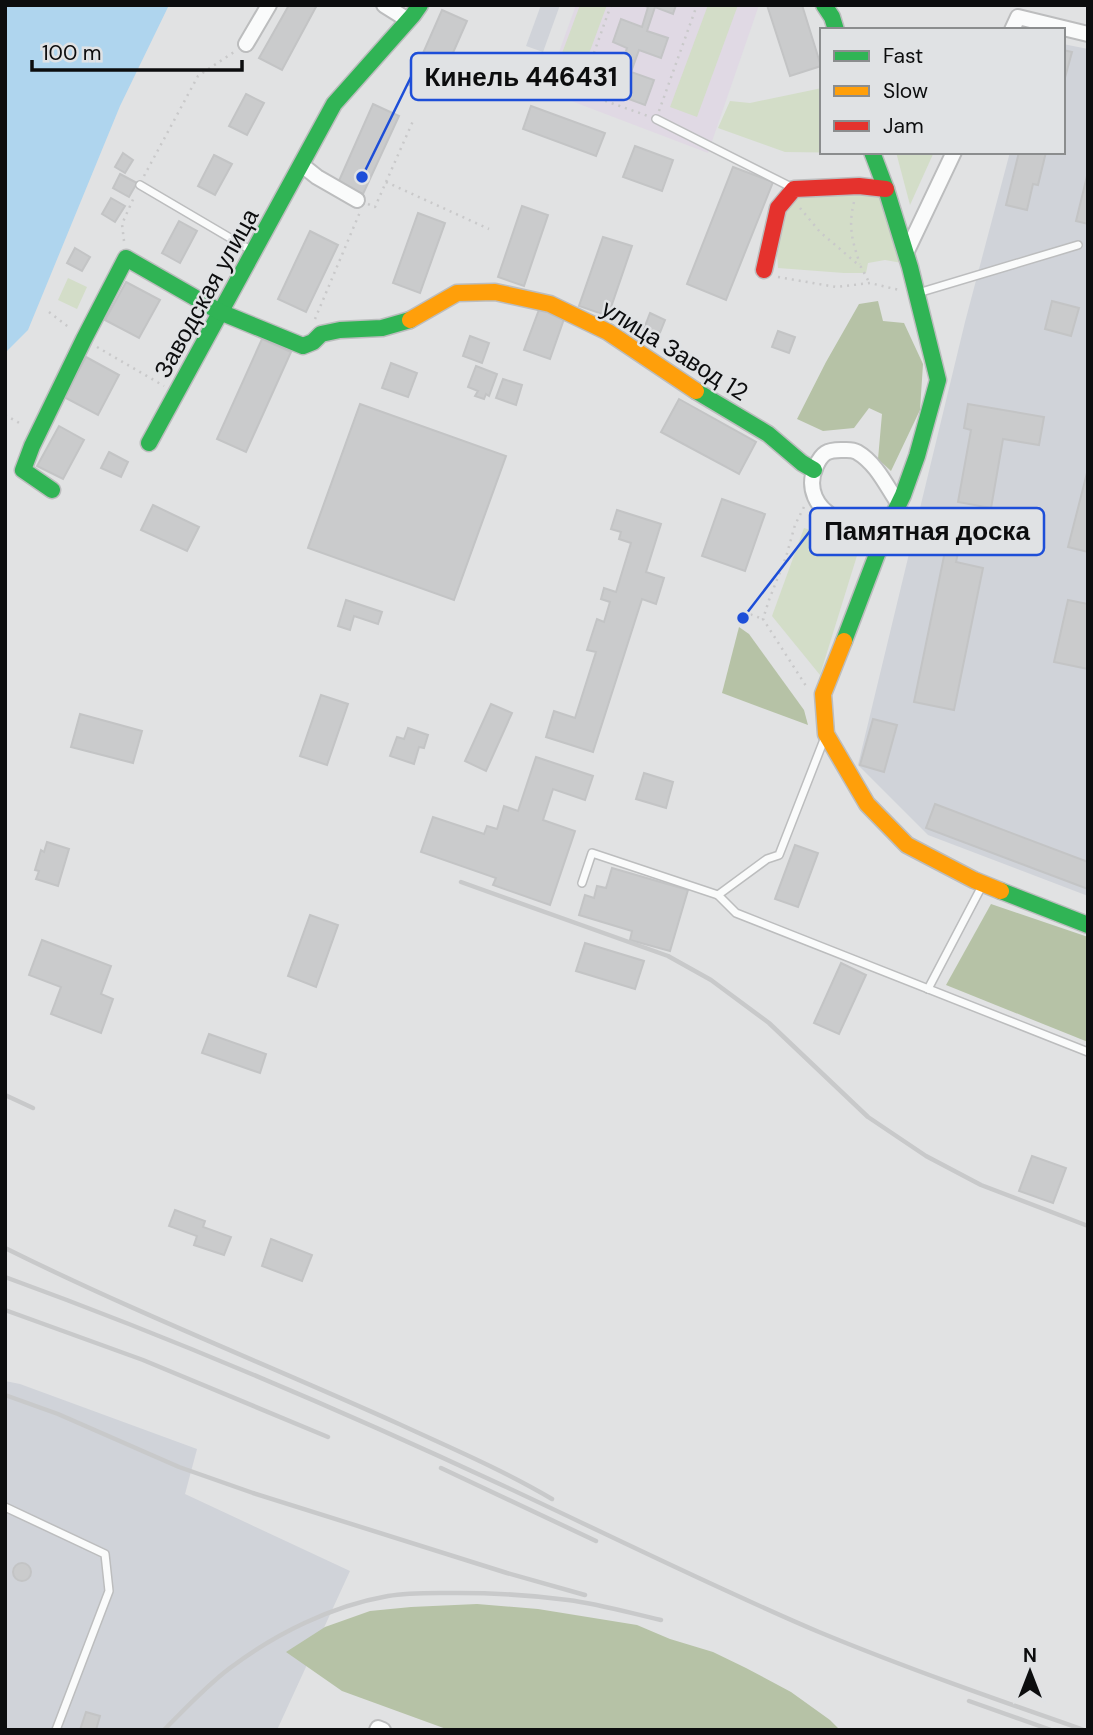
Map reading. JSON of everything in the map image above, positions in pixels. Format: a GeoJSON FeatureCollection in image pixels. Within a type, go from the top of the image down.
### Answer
{"type":"FeatureCollection","features":[{"type":"Feature","properties":{"kind":"street"},"geometry":{"type":"LineString","coordinates":[[246,44],[269,5]]}},
{"type":"Feature","properties":{"kind":"street"},"geometry":{"type":"LineString","coordinates":[[384,5],[408,20]]}},
{"type":"Feature","properties":{"kind":"street","name":"Заводская улица"},"geometry":{"type":"LineString","coordinates":[[149,443],[334,104],[420,5]]}},
{"type":"Feature","properties":{"kind":"street"},"geometry":{"type":"LineString","coordinates":[[1018,17],[1063,28]]}},
{"type":"Feature","properties":{"kind":"street"},"geometry":{"type":"LineString","coordinates":[[1065,28],[1088,34]]}},
{"type":"Feature","properties":{"kind":"street"},"geometry":{"type":"LineString","coordinates":[[873,154],[906,253],[938,380],[903,495],[887,528],[823,694],[826,734],[867,804],[907,845],[983,883],[1088,925]]}},
{"type":"Feature","properties":{"kind":"street"},"geometry":{"type":"LineString","coordinates":[[906,253],[953,154]]}},
{"type":"Feature","properties":{"kind":"street"},"geometry":{"type":"LineString","coordinates":[[302,165],[317,177],[360,201]]}},
{"type":"Feature","properties":{"kind":"street"},"geometry":{"type":"LineString","coordinates":[[769,273],[778,208],[794,189],[859,186],[886,189]]}},
{"type":"Feature","properties":{"kind":"street"},"geometry":{"type":"LineString","coordinates":[[52,490],[23,470],[84,339],[127,258],[220,312]]}},
{"type":"Feature","properties":{"kind":"street","name":"улица Завод 12"},"geometry":{"type":"LineString","coordinates":[[220,312],[303,346],[313,342],[321,334],[382,328],[407,322],[457,293],[495,292],[550,304],[608,332],[703,396],[768,434],[814,470]]}},
{"type":"Feature","properties":{"kind":"street"},"geometry":{"type":"LineString","coordinates":[[887,528],[839,520],[821,509],[811,484],[820,457],[830,450],[854,450],[874,467],[898,503]]}},
{"type":"Feature","properties":{"kind":"lane"},"geometry":{"type":"LineString","coordinates":[[656,119],[794,189]]}},
{"type":"Feature","properties":{"kind":"lane"},"geometry":{"type":"LineString","coordinates":[[140,185],[255,252]]}},
{"type":"Feature","properties":{"kind":"lane"},"geometry":{"type":"LineString","coordinates":[[917,294],[1078,246]]}},
{"type":"Feature","properties":{"kind":"lane"},"geometry":{"type":"LineString","coordinates":[[718,895],[766,859],[779,855],[826,734]]}},
{"type":"Feature","properties":{"kind":"lane"},"geometry":{"type":"LineString","coordinates":[[582,883],[592,853],[718,895],[736,913],[1088,1052]]}},
{"type":"Feature","properties":{"kind":"lane"},"geometry":{"type":"LineString","coordinates":[[928,989],[983,883]]}},
{"type":"Feature","properties":{"kind":"lane"},"geometry":{"type":"LineString","coordinates":[[5,1507],[105,1554],[109,1591],[56,1730]]}},
{"type":"Feature","properties":{"kind":"path"},"geometry":{"type":"LineString","coordinates":[[611,5],[580,92],[656,119],[697,5]]}},
{"type":"Feature","properties":{"kind":"path"},"geometry":{"type":"LineString","coordinates":[[127,258],[122,224],[172,122],[198,76],[246,44]]}},
{"type":"Feature","properties":{"kind":"path"},"geometry":{"type":"LineString","coordinates":[[313,322],[360,201],[375,207],[413,121]]}},
{"type":"Feature","properties":{"kind":"path"},"geometry":{"type":"LineString","coordinates":[[386,182],[489,229]]}},
{"type":"Feature","properties":{"kind":"path"},"geometry":{"type":"LineString","coordinates":[[859,186],[850,227],[853,245],[870,283]]}},
{"type":"Feature","properties":{"kind":"path"},"geometry":{"type":"LineString","coordinates":[[794,189],[800,208],[813,224],[861,267]]}},
{"type":"Feature","properties":{"kind":"path"},"geometry":{"type":"LineString","coordinates":[[769,273],[836,287],[870,283],[917,294]]}},
{"type":"Feature","properties":{"kind":"path"},"geometry":{"type":"LineString","coordinates":[[49,312],[84,339],[177,393]]}},
{"type":"Feature","properties":{"kind":"path"},"geometry":{"type":"LineString","coordinates":[[5,415],[38,434]]}},
{"type":"Feature","properties":{"kind":"path"},"geometry":{"type":"LineString","coordinates":[[763,618],[795,525],[812,492]]}},
{"type":"Feature","properties":{"kind":"path"},"geometry":{"type":"LineString","coordinates":[[744,612],[763,618],[825,715]]}},
{"type":"Feature","properties":{"kind":"shaded area"},"geometry":{"type":"Polygon","coordinates":[[[541,5],[560,5],[543,52],[526,46],[541,5]]]}},
{"type":"Feature","properties":{"kind":"shaded area"},"geometry":{"type":"Polygon","coordinates":[[[576,5],[759,5],[708,153],[545,91],[576,5]]]}},
{"type":"Feature","properties":{"kind":"shaded area"},"geometry":{"type":"Polygon","coordinates":[[[1065,44],[1088,49],[1088,896],[928,835],[858,765],[965,322],[1009,154],[1065,154],[1065,44]]]}},
{"type":"Feature","properties":{"kind":"shaded area"},"geometry":{"type":"Polygon","coordinates":[[[5,1381],[20,1384],[197,1449],[185,1494],[350,1571],[277,1730],[5,1730],[5,1381]]]}},
{"type":"Feature","properties":{"kind":"green space"},"geometry":{"type":"Polygon","coordinates":[[[580,5],[607,5],[576,89],[552,80],[580,5]]]}},
{"type":"Feature","properties":{"kind":"green space"},"geometry":{"type":"Polygon","coordinates":[[[708,5],[738,5],[697,117],[670,107],[708,5]]]}},
{"type":"Feature","properties":{"kind":"green space"},"geometry":{"type":"Polygon","coordinates":[[[820,88],[820,152],[785,152],[718,128],[730,101],[750,103],[820,88]]]}},
{"type":"Feature","properties":{"kind":"green space"},"geometry":{"type":"Polygon","coordinates":[[[897,154],[933,154],[910,205],[897,154]]]}},
{"type":"Feature","properties":{"kind":"green space"},"geometry":{"type":"Polygon","coordinates":[[[879,186],[902,263],[885,260],[868,263],[866,273],[778,268],[776,240],[785,197],[879,186]]]}},
{"type":"Feature","properties":{"kind":"green space"},"geometry":{"type":"Polygon","coordinates":[[[68,278],[87,287],[77,309],[58,300],[68,278]]]}},
{"type":"Feature","properties":{"kind":"green space"},"geometry":{"type":"Polygon","coordinates":[[[878,301],[883,321],[904,323],[923,364],[920,410],[891,471],[878,459],[882,414],[869,408],[854,428],[823,431],[797,419],[859,304],[878,301]]]}},
{"type":"Feature","properties":{"kind":"green space"},"geometry":{"type":"Polygon","coordinates":[[[804,528],[860,546],[820,675],[772,616],[804,528]]]}},
{"type":"Feature","properties":{"kind":"green space"},"geometry":{"type":"Polygon","coordinates":[[[739,627],[749,634],[804,710],[808,725],[722,693],[739,627]]]}},
{"type":"Feature","properties":{"kind":"green space"},"geometry":{"type":"Polygon","coordinates":[[[991,904],[1088,937],[1088,1042],[946,985],[991,904]]]}},
{"type":"Feature","properties":{"kind":"green space"},"geometry":{"type":"Polygon","coordinates":[[[477,1604],[538,1609],[637,1625],[670,1639],[713,1652],[746,1668],[791,1692],[840,1730],[449,1730],[342,1691],[286,1652],[325,1627],[370,1611],[477,1604]]]}},
{"type":"Feature","properties":{"kind":"water"},"geometry":{"type":"Polygon","coordinates":[[[5,5],[169,5],[120,106],[28,330],[5,353],[5,5]]]}},
{"type":"Feature","properties":{"kind":"building"},"geometry":{"type":"Polygon","coordinates":[[[289,5],[317,5],[282,70],[259,58],[289,5]]]}},
{"type":"Feature","properties":{"kind":"building"},"geometry":{"type":"Polygon","coordinates":[[[643,5],[676,5],[673,14],[655,7],[647,31],[668,38],[661,58],[639,50],[631,72],[654,80],[645,105],[596,87],[606,60],[621,65],[627,48],[613,42],[621,19],[642,27],[648,7],[643,5]]]}},
{"type":"Feature","properties":{"kind":"building"},"geometry":{"type":"Polygon","coordinates":[[[767,5],[802,5],[820,66],[790,76],[767,5]]]}},
{"type":"Feature","properties":{"kind":"building"},"geometry":{"type":"Polygon","coordinates":[[[442,10],[467,21],[434,96],[409,85],[442,10]]]}},
{"type":"Feature","properties":{"kind":"building"},"geometry":{"type":"Polygon","coordinates":[[[1065,50],[1072,52],[1065,78],[1065,50]]]}},
{"type":"Feature","properties":{"kind":"building"},"geometry":{"type":"Polygon","coordinates":[[[246,94],[264,103],[247,135],[229,126],[246,94]]]}},
{"type":"Feature","properties":{"kind":"building"},"geometry":{"type":"Polygon","coordinates":[[[373,104],[399,116],[363,194],[338,183],[373,104]]]}},
{"type":"Feature","properties":{"kind":"building"},"geometry":{"type":"Polygon","coordinates":[[[531,106],[605,133],[596,156],[523,129],[531,106]]]}},
{"type":"Feature","properties":{"kind":"building"},"geometry":{"type":"Polygon","coordinates":[[[635,146],[673,160],[662,191],[623,177],[635,146]]]}},
{"type":"Feature","properties":{"kind":"building"},"geometry":{"type":"Polygon","coordinates":[[[123,153],[133,160],[125,173],[115,167],[123,153]]]}},
{"type":"Feature","properties":{"kind":"building"},"geometry":{"type":"Polygon","coordinates":[[[1019,154],[1046,154],[1038,185],[1033,184],[1027,210],[1006,205],[1019,154]]]}},
{"type":"Feature","properties":{"kind":"building"},"geometry":{"type":"Polygon","coordinates":[[[214,155],[232,164],[215,195],[198,186],[214,155]]]}},
{"type":"Feature","properties":{"kind":"building"},"geometry":{"type":"Polygon","coordinates":[[[733,167],[773,182],[726,300],[687,284],[733,167]]]}},
{"type":"Feature","properties":{"kind":"building"},"geometry":{"type":"Polygon","coordinates":[[[1088,172],[1088,224],[1076,221],[1088,172]]]}},
{"type":"Feature","properties":{"kind":"building"},"geometry":{"type":"Polygon","coordinates":[[[120,174],[137,183],[129,197],[113,188],[120,174]]]}},
{"type":"Feature","properties":{"kind":"building"},"geometry":{"type":"Polygon","coordinates":[[[111,198],[125,206],[115,222],[102,214],[111,198]]]}},
{"type":"Feature","properties":{"kind":"building"},"geometry":{"type":"Polygon","coordinates":[[[522,206],[548,215],[524,286],[498,277],[522,206]]]}},
{"type":"Feature","properties":{"kind":"building"},"geometry":{"type":"Polygon","coordinates":[[[418,213],[445,223],[420,293],[393,283],[418,213]]]}},
{"type":"Feature","properties":{"kind":"building"},"geometry":{"type":"Polygon","coordinates":[[[179,221],[197,231],[180,263],[162,253],[179,221]]]}},
{"type":"Feature","properties":{"kind":"building"},"geometry":{"type":"Polygon","coordinates":[[[310,231],[338,245],[306,312],[278,299],[310,231]]]}},
{"type":"Feature","properties":{"kind":"building"},"geometry":{"type":"Polygon","coordinates":[[[603,237],[632,246],[608,316],[579,306],[603,237]]]}},
{"type":"Feature","properties":{"kind":"building"},"geometry":{"type":"Polygon","coordinates":[[[75,248],[90,257],[82,271],[67,263],[75,248]]]}},
{"type":"Feature","properties":{"kind":"building"},"geometry":{"type":"Polygon","coordinates":[[[126,282],[160,300],[139,338],[105,320],[126,282]]]}},
{"type":"Feature","properties":{"kind":"building"},"geometry":{"type":"Polygon","coordinates":[[[1052,301],[1079,308],[1071,336],[1045,329],[1052,301]]]}},
{"type":"Feature","properties":{"kind":"building"},"geometry":{"type":"Polygon","coordinates":[[[540,307],[565,316],[550,359],[524,350],[540,307]]]}},
{"type":"Feature","properties":{"kind":"building"},"geometry":{"type":"Polygon","coordinates":[[[650,313],[665,320],[659,335],[654,333],[652,338],[642,334],[650,313]]]}},
{"type":"Feature","properties":{"kind":"building"},"geometry":{"type":"Polygon","coordinates":[[[778,331],[795,337],[789,353],[772,347],[778,331]]]}},
{"type":"Feature","properties":{"kind":"building"},"geometry":{"type":"Polygon","coordinates":[[[470,336],[489,343],[482,363],[463,356],[470,336]]]}},
{"type":"Feature","properties":{"kind":"building"},"geometry":{"type":"Polygon","coordinates":[[[262,339],[291,352],[246,452],[217,439],[262,339]]]}},
{"type":"Feature","properties":{"kind":"building"},"geometry":{"type":"Polygon","coordinates":[[[86,357],[119,375],[98,415],[64,397],[86,357]]]}},
{"type":"Feature","properties":{"kind":"building"},"geometry":{"type":"Polygon","coordinates":[[[391,363],[417,373],[408,397],[382,388],[391,363]]]}},
{"type":"Feature","properties":{"kind":"building"},"geometry":{"type":"Polygon","coordinates":[[[476,366],[497,374],[489,396],[486,394],[484,399],[475,396],[478,391],[468,387],[476,366]]]}},
{"type":"Feature","properties":{"kind":"building"},"geometry":{"type":"Polygon","coordinates":[[[503,379],[522,385],[516,405],[496,398],[503,379]]]}},
{"type":"Feature","properties":{"kind":"building"},"geometry":{"type":"Polygon","coordinates":[[[679,399],[756,442],[739,474],[661,432],[679,399]]]}},
{"type":"Feature","properties":{"kind":"building"},"geometry":{"type":"Polygon","coordinates":[[[360,404],[506,456],[454,600],[308,548],[360,404]]]}},
{"type":"Feature","properties":{"kind":"building"},"geometry":{"type":"Polygon","coordinates":[[[968,404],[1044,417],[1039,445],[1003,439],[991,508],[958,502],[971,430],[964,428],[968,404]]]}},
{"type":"Feature","properties":{"kind":"building"},"geometry":{"type":"Polygon","coordinates":[[[59,426],[84,440],[63,479],[37,466],[59,426]]]}},
{"type":"Feature","properties":{"kind":"building"},"geometry":{"type":"Polygon","coordinates":[[[109,452],[128,462],[121,477],[101,468],[109,452]]]}},
{"type":"Feature","properties":{"kind":"building"},"geometry":{"type":"Polygon","coordinates":[[[1088,469],[1088,552],[1068,547],[1088,469]]]}},
{"type":"Feature","properties":{"kind":"building"},"geometry":{"type":"Polygon","coordinates":[[[722,499],[765,514],[745,571],[702,556],[722,499]]]}},
{"type":"Feature","properties":{"kind":"building"},"geometry":{"type":"Polygon","coordinates":[[[153,505],[199,527],[187,551],[141,530],[153,505]]]}},
{"type":"Feature","properties":{"kind":"building"},"geometry":{"type":"Polygon","coordinates":[[[617,510],[661,524],[646,572],[664,578],[656,604],[642,599],[593,752],[546,737],[554,711],[575,718],[596,652],[587,650],[597,619],[604,622],[610,602],[601,599],[604,588],[616,592],[631,543],[619,539],[621,532],[611,529],[617,510]]]}},
{"type":"Feature","properties":{"kind":"building"},"geometry":{"type":"Polygon","coordinates":[[[950,527],[963,530],[956,562],[983,568],[954,710],[914,702],[950,527]]]}},
{"type":"Feature","properties":{"kind":"building"},"geometry":{"type":"Polygon","coordinates":[[[346,600],[382,612],[378,624],[354,616],[350,630],[338,626],[346,600]]]}},
{"type":"Feature","properties":{"kind":"building"},"geometry":{"type":"Polygon","coordinates":[[[1068,600],[1088,604],[1088,669],[1054,662],[1068,600]]]}},
{"type":"Feature","properties":{"kind":"building"},"geometry":{"type":"Polygon","coordinates":[[[321,695],[348,704],[327,765],[300,756],[321,695]]]}},
{"type":"Feature","properties":{"kind":"building"},"geometry":{"type":"Polygon","coordinates":[[[491,704],[512,713],[486,771],[465,761],[491,704]]]}},
{"type":"Feature","properties":{"kind":"building"},"geometry":{"type":"Polygon","coordinates":[[[80,714],[142,731],[133,763],[71,747],[80,714]]]}},
{"type":"Feature","properties":{"kind":"building"},"geometry":{"type":"Polygon","coordinates":[[[873,719],[897,725],[884,772],[860,765],[873,719]]]}},
{"type":"Feature","properties":{"kind":"building"},"geometry":{"type":"Polygon","coordinates":[[[408,728],[428,735],[424,748],[419,747],[414,764],[390,756],[397,737],[404,739],[408,728]]]}},
{"type":"Feature","properties":{"kind":"building"},"geometry":{"type":"Polygon","coordinates":[[[536,757],[593,776],[585,800],[553,789],[543,820],[575,831],[550,905],[493,885],[496,878],[421,852],[433,817],[484,834],[487,826],[497,829],[504,806],[518,811],[536,757]]]}},
{"type":"Feature","properties":{"kind":"building"},"geometry":{"type":"Polygon","coordinates":[[[644,773],[673,782],[666,808],[636,799],[644,773]]]}},
{"type":"Feature","properties":{"kind":"building"},"geometry":{"type":"Polygon","coordinates":[[[935,804],[1088,862],[1088,889],[926,828],[935,804]]]}},
{"type":"Feature","properties":{"kind":"building"},"geometry":{"type":"Polygon","coordinates":[[[47,842],[69,849],[58,886],[36,879],[39,871],[35,870],[41,850],[44,852],[47,842]]]}},
{"type":"Feature","properties":{"kind":"building"},"geometry":{"type":"Polygon","coordinates":[[[795,845],[818,853],[798,907],[775,899],[795,845]]]}},
{"type":"Feature","properties":{"kind":"building"},"geometry":{"type":"Polygon","coordinates":[[[612,868],[688,890],[670,951],[630,940],[632,931],[579,915],[585,895],[594,898],[597,886],[606,888],[612,868]]]}},
{"type":"Feature","properties":{"kind":"building"},"geometry":{"type":"Polygon","coordinates":[[[310,915],[338,925],[316,987],[288,976],[310,915]]]}},
{"type":"Feature","properties":{"kind":"building"},"geometry":{"type":"Polygon","coordinates":[[[42,940],[111,966],[101,994],[113,999],[101,1033],[51,1014],[61,987],[29,975],[42,940]]]}},
{"type":"Feature","properties":{"kind":"building"},"geometry":{"type":"Polygon","coordinates":[[[585,943],[644,961],[635,989],[576,971],[585,943]]]}},
{"type":"Feature","properties":{"kind":"building"},"geometry":{"type":"Polygon","coordinates":[[[841,963],[866,975],[839,1034],[814,1023],[841,963]]]}},
{"type":"Feature","properties":{"kind":"building"},"geometry":{"type":"Polygon","coordinates":[[[209,1034],[266,1054],[260,1073],[202,1053],[209,1034]]]}},
{"type":"Feature","properties":{"kind":"building"},"geometry":{"type":"Polygon","coordinates":[[[1032,1156],[1066,1168],[1053,1203],[1019,1191],[1032,1156]]]}},
{"type":"Feature","properties":{"kind":"building"},"geometry":{"type":"Polygon","coordinates":[[[175,1210],[205,1221],[203,1227],[231,1237],[224,1255],[194,1245],[197,1236],[169,1226],[175,1210]]]}},
{"type":"Feature","properties":{"kind":"building"},"geometry":{"type":"Polygon","coordinates":[[[271,1239],[312,1255],[302,1281],[262,1266],[271,1239]]]}},
{"type":"Feature","properties":{"kind":"building"},"geometry":{"type":"Polygon","coordinates":[[[22,1563],[28,1566],[31,1572],[28,1578],[22,1581],[16,1578],[13,1572],[16,1566],[22,1563]]]}},
{"type":"Feature","properties":{"kind":"building"},"geometry":{"type":"Polygon","coordinates":[[[86,1712],[100,1716],[96,1730],[80,1730],[86,1712]]]}},
{"type":"Feature","properties":{"kind":"railway"},"geometry":{"type":"LineString","coordinates":[[461,882],[668,956],[711,980],[769,1023],[868,1117],[926,1156],[981,1185],[1088,1226]]}},
{"type":"Feature","properties":{"kind":"railway"},"geometry":{"type":"LineString","coordinates":[[5,1095],[33,1108]]}},
{"type":"Feature","properties":{"kind":"railway"},"geometry":{"type":"LineString","coordinates":[[5,1248],[457,1451],[552,1499]]}},
{"type":"Feature","properties":{"kind":"railway"},"geometry":{"type":"LineString","coordinates":[[5,1277],[195,1350],[319,1403],[819,1632],[918,1671],[1084,1730]]}},
{"type":"Feature","properties":{"kind":"railway"},"geometry":{"type":"LineString","coordinates":[[5,1310],[143,1360],[328,1437]]}},
{"type":"Feature","properties":{"kind":"railway"},"geometry":{"type":"LineString","coordinates":[[5,1395],[58,1414],[179,1467],[253,1493],[585,1595]]}},
{"type":"Feature","properties":{"kind":"railway"},"geometry":{"type":"LineString","coordinates":[[441,1468],[596,1541]]}},
{"type":"Feature","properties":{"kind":"railway"},"geometry":{"type":"LineString","coordinates":[[164,1730],[221,1675],[266,1644],[325,1614],[388,1596],[471,1593],[540,1597],[603,1606],[661,1620]]}},
{"type":"Feature","properties":{"kind":"railway"},"geometry":{"type":"LineString","coordinates":[[969,1701],[1051,1730]]}},
{"type":"Feature","properties":{"kind":"traffic: fast"},"geometry":{"type":"LineString","coordinates":[[149,443],[334,104],[420,5]]}},
{"type":"Feature","properties":{"kind":"traffic: fast"},"geometry":{"type":"LineString","coordinates":[[824,5],[835,28]]}},
{"type":"Feature","properties":{"kind":"traffic: fast"},"geometry":{"type":"LineString","coordinates":[[844,641],[887,528],[903,495],[938,380],[910,267],[873,154]]}},
{"type":"Feature","properties":{"kind":"traffic: fast"},"geometry":{"type":"LineString","coordinates":[[52,490],[23,470],[32,446],[126,258],[220,312],[303,346],[313,342],[321,334],[340,330],[382,328],[410,320]]}},
{"type":"Feature","properties":{"kind":"traffic: fast"},"geometry":{"type":"LineString","coordinates":[[696,391],[768,434],[814,470]]}},
{"type":"Feature","properties":{"kind":"traffic: fast"},"geometry":{"type":"LineString","coordinates":[[1001,891],[1088,925]]}},
{"type":"Feature","properties":{"kind":"traffic: slow"},"geometry":{"type":"LineString","coordinates":[[410,320],[457,293],[495,292],[550,304],[608,332],[696,391]]}},
{"type":"Feature","properties":{"kind":"traffic: slow"},"geometry":{"type":"LineString","coordinates":[[844,641],[823,694],[826,734],[867,804],[907,845],[1001,891]]}},
{"type":"Feature","properties":{"kind":"traffic: jam"},"geometry":{"type":"LineString","coordinates":[[764,270],[778,208],[794,189],[859,186],[886,189]]}},
{"type":"Feature","properties":{"kind":"place","name":"Кинель 446431"},"geometry":{"type":"Point","coordinates":[362,177]}},
{"type":"Feature","properties":{"kind":"place","name":"Памятная доска"},"geometry":{"type":"Point","coordinates":[743,618]}}]}
